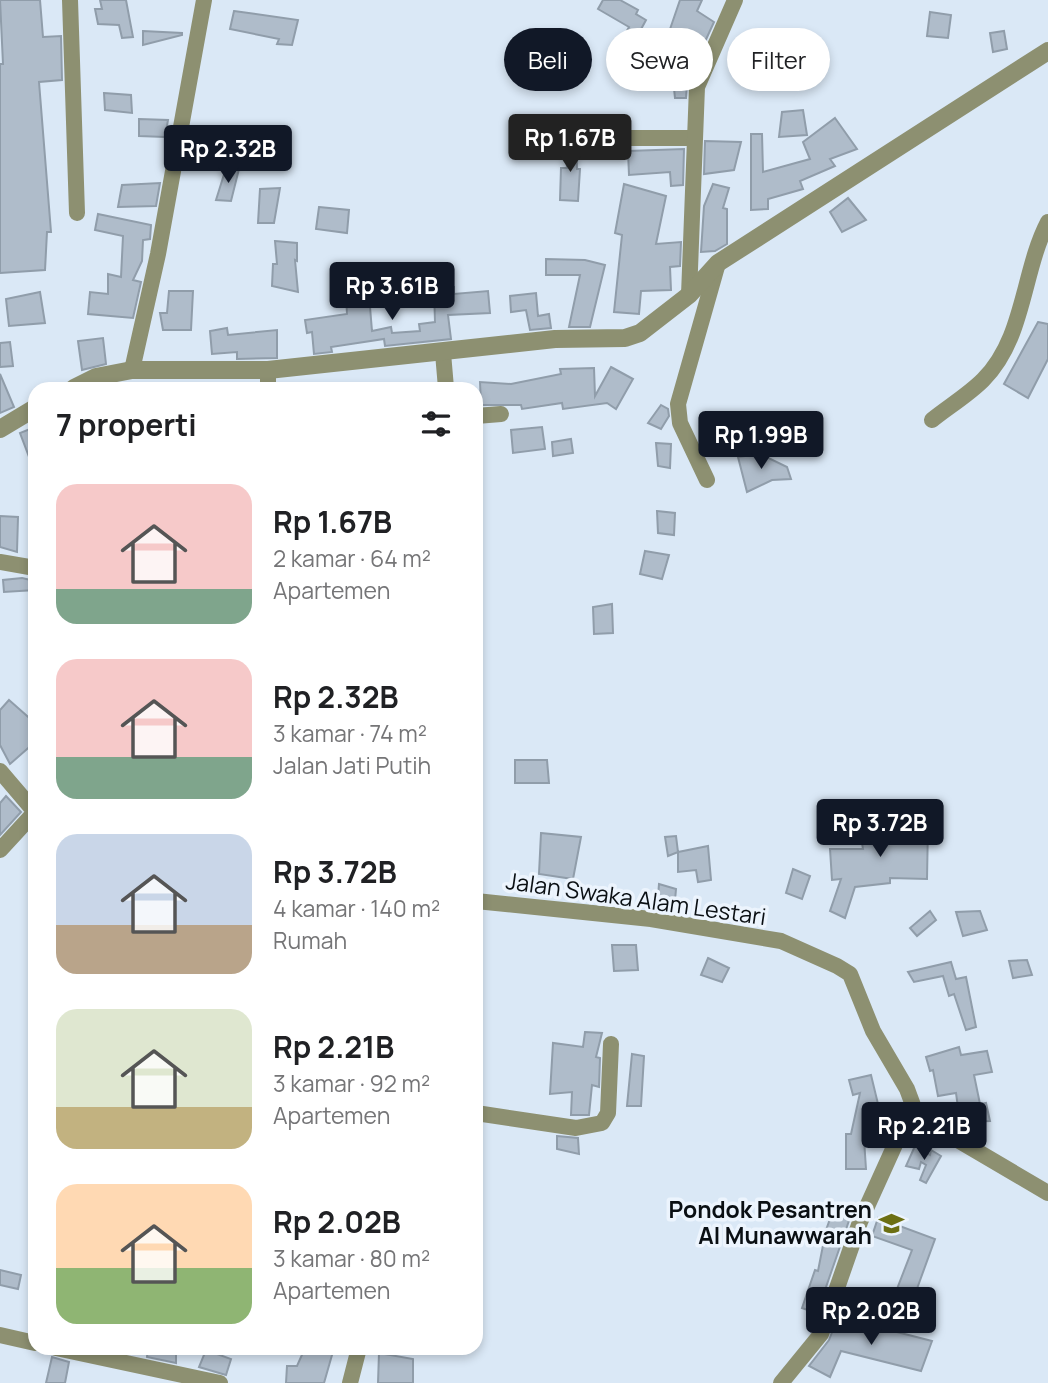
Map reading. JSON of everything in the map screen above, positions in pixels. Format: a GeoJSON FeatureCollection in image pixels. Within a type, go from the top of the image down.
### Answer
{"type":"FeatureCollection","features":[{"type":"Feature","properties":{"kind":"street"},"geometry":{"type":"LineString","coordinates":[[70,0],[77,213]]}},
{"type":"Feature","properties":{"kind":"street"},"geometry":{"type":"LineString","coordinates":[[132,370],[158,254],[204,0]]}},
{"type":"Feature","properties":{"kind":"street"},"geometry":{"type":"LineString","coordinates":[[689,295],[694,138],[700,75],[735,0]]}},
{"type":"Feature","properties":{"kind":"street"},"geometry":{"type":"LineString","coordinates":[[86,382],[96,377],[132,370],[268,370],[555,339],[625,338],[640,333],[689,295],[718,263],[1048,51]]}},
{"type":"Feature","properties":{"kind":"street"},"geometry":{"type":"LineString","coordinates":[[629,138],[694,138]]}},
{"type":"Feature","properties":{"kind":"street"},"geometry":{"type":"LineString","coordinates":[[932,420],[983,380],[998,358],[1016,323],[1048,222]]}},
{"type":"Feature","properties":{"kind":"street"},"geometry":{"type":"LineString","coordinates":[[707,480],[680,423],[678,404],[718,263]]}},
{"type":"Feature","properties":{"kind":"street"},"geometry":{"type":"LineString","coordinates":[[443,353],[445,382]]}},
{"type":"Feature","properties":{"kind":"street"},"geometry":{"type":"LineString","coordinates":[[268,370],[268,382]]}},
{"type":"Feature","properties":{"kind":"street"},"geometry":{"type":"LineString","coordinates":[[0,429],[28,412]]}},
{"type":"Feature","properties":{"kind":"street"},"geometry":{"type":"LineString","coordinates":[[483,415],[501,414]]}},
{"type":"Feature","properties":{"kind":"street"},"geometry":{"type":"LineString","coordinates":[[0,562],[28,567]]}},
{"type":"Feature","properties":{"kind":"street"},"geometry":{"type":"LineString","coordinates":[[0,771],[28,804]]}},
{"type":"Feature","properties":{"kind":"street"},"geometry":{"type":"LineString","coordinates":[[0,850],[28,820]]}},
{"type":"Feature","properties":{"kind":"street","name":"Jalan Swaka Alam Lestari"},"geometry":{"type":"LineString","coordinates":[[483,902],[651,919],[781,941],[837,966],[849,974],[873,1031],[907,1089],[917,1116]]}},
{"type":"Feature","properties":{"kind":"street"},"geometry":{"type":"LineString","coordinates":[[483,1114],[576,1128],[602,1123],[608,1113],[611,1044]]}},
{"type":"Feature","properties":{"kind":"street"},"geometry":{"type":"LineString","coordinates":[[781,1383],[821,1334],[860,1222],[903,1127],[917,1116],[1048,1193]]}},
{"type":"Feature","properties":{"kind":"street"},"geometry":{"type":"LineString","coordinates":[[0,1335],[28,1341]]}},
{"type":"Feature","properties":{"kind":"street"},"geometry":{"type":"LineString","coordinates":[[87,1355],[220,1383]]}},
{"type":"Feature","properties":{"kind":"street"},"geometry":{"type":"LineString","coordinates":[[350,1383],[357,1355]]}},
{"type":"Feature","properties":{"kind":"building"},"geometry":{"type":"Polygon","coordinates":[[[0,0],[40,0],[43,37],[61,36],[62,80],[39,82],[51,232],[47,232],[45,270],[0,273],[0,64],[3,64],[0,0]]]}},
{"type":"Feature","properties":{"kind":"building"},"geometry":{"type":"Polygon","coordinates":[[[100,0],[126,0],[133,37],[122,38],[119,25],[98,24],[95,9],[102,9],[100,0]]]}},
{"type":"Feature","properties":{"kind":"building"},"geometry":{"type":"Polygon","coordinates":[[[603,0],[620,0],[638,10],[636,14],[646,20],[642,28],[628,28],[598,9],[603,0]]]}},
{"type":"Feature","properties":{"kind":"building"},"geometry":{"type":"Polygon","coordinates":[[[680,0],[702,0],[697,11],[714,22],[711,28],[670,28],[680,0]]]}},
{"type":"Feature","properties":{"kind":"building"},"geometry":{"type":"Polygon","coordinates":[[[234,11],[298,20],[292,45],[277,44],[279,39],[230,29],[234,11]]]}},
{"type":"Feature","properties":{"kind":"building"},"geometry":{"type":"Polygon","coordinates":[[[930,12],[951,15],[948,38],[927,36],[930,12]]]}},
{"type":"Feature","properties":{"kind":"building"},"geometry":{"type":"Polygon","coordinates":[[[143,31],[182,33],[182,35],[143,45],[143,31]]]}},
{"type":"Feature","properties":{"kind":"building"},"geometry":{"type":"Polygon","coordinates":[[[1004,31],[1007,49],[993,52],[990,33],[1004,31]]]}},
{"type":"Feature","properties":{"kind":"building"},"geometry":{"type":"Polygon","coordinates":[[[674,91],[686,91],[686,98],[675,98],[674,91]]]}},
{"type":"Feature","properties":{"kind":"building"},"geometry":{"type":"Polygon","coordinates":[[[104,93],[131,95],[132,113],[105,110],[104,93]]]}},
{"type":"Feature","properties":{"kind":"building"},"geometry":{"type":"Polygon","coordinates":[[[803,110],[807,135],[779,137],[782,112],[803,110]]]}},
{"type":"Feature","properties":{"kind":"building"},"geometry":{"type":"Polygon","coordinates":[[[835,118],[857,149],[830,159],[835,166],[800,181],[803,189],[768,199],[768,209],[751,210],[751,134],[762,134],[763,172],[810,159],[803,142],[835,118]]]}},
{"type":"Feature","properties":{"kind":"building"},"geometry":{"type":"Polygon","coordinates":[[[139,119],[168,120],[165,137],[139,136],[139,119]]]}},
{"type":"Feature","properties":{"kind":"building"},"geometry":{"type":"Polygon","coordinates":[[[565,140],[576,140],[577,169],[580,169],[578,201],[560,200],[561,168],[567,168],[565,140]]]}},
{"type":"Feature","properties":{"kind":"building"},"geometry":{"type":"Polygon","coordinates":[[[705,141],[741,142],[734,170],[704,174],[705,141]]]}},
{"type":"Feature","properties":{"kind":"building"},"geometry":{"type":"Polygon","coordinates":[[[684,149],[683,185],[671,186],[670,172],[629,175],[628,151],[684,149]]]}},
{"type":"Feature","properties":{"kind":"building"},"geometry":{"type":"Polygon","coordinates":[[[226,168],[239,169],[231,201],[216,200],[226,168]]]}},
{"type":"Feature","properties":{"kind":"building"},"geometry":{"type":"Polygon","coordinates":[[[160,183],[156,206],[118,207],[122,185],[160,183]]]}},
{"type":"Feature","properties":{"kind":"building"},"geometry":{"type":"Polygon","coordinates":[[[624,184],[666,196],[656,244],[681,242],[680,266],[670,267],[671,290],[641,291],[639,314],[614,312],[622,235],[615,233],[624,184]]]}},
{"type":"Feature","properties":{"kind":"building"},"geometry":{"type":"Polygon","coordinates":[[[713,184],[729,188],[723,208],[727,209],[727,244],[715,251],[701,252],[704,206],[713,184]]]}},
{"type":"Feature","properties":{"kind":"building"},"geometry":{"type":"Polygon","coordinates":[[[280,188],[274,223],[258,223],[260,189],[280,188]]]}},
{"type":"Feature","properties":{"kind":"building"},"geometry":{"type":"Polygon","coordinates":[[[848,198],[866,220],[842,232],[830,212],[848,198]]]}},
{"type":"Feature","properties":{"kind":"building"},"geometry":{"type":"Polygon","coordinates":[[[319,207],[349,210],[347,233],[316,229],[319,207]]]}},
{"type":"Feature","properties":{"kind":"building"},"geometry":{"type":"Polygon","coordinates":[[[98,214],[151,225],[150,239],[143,240],[142,261],[133,280],[141,282],[133,318],[88,314],[90,292],[108,294],[108,274],[121,277],[123,236],[95,230],[98,214]]]}},
{"type":"Feature","properties":{"kind":"building"},"geometry":{"type":"Polygon","coordinates":[[[275,241],[297,243],[297,261],[295,260],[298,292],[272,286],[273,264],[277,264],[275,241]]]}},
{"type":"Feature","properties":{"kind":"building"},"geometry":{"type":"Polygon","coordinates":[[[546,259],[585,260],[605,265],[590,327],[569,327],[580,275],[546,275],[546,259]]]}},
{"type":"Feature","properties":{"kind":"building"},"geometry":{"type":"Polygon","coordinates":[[[454,287],[454,294],[488,291],[490,313],[448,315],[451,339],[385,346],[384,339],[331,347],[332,352],[314,354],[312,332],[307,333],[305,320],[347,314],[346,295],[369,295],[372,331],[391,327],[392,333],[420,331],[419,324],[435,322],[434,289],[454,287]]]}},
{"type":"Feature","properties":{"kind":"building"},"geometry":{"type":"Polygon","coordinates":[[[169,291],[193,291],[191,330],[163,330],[160,313],[167,313],[169,291]]]}},
{"type":"Feature","properties":{"kind":"building"},"geometry":{"type":"Polygon","coordinates":[[[40,292],[45,323],[9,326],[6,299],[40,292]]]}},
{"type":"Feature","properties":{"kind":"building"},"geometry":{"type":"Polygon","coordinates":[[[536,293],[538,316],[549,314],[551,328],[530,330],[526,310],[511,312],[510,296],[536,293]]]}},
{"type":"Feature","properties":{"kind":"building"},"geometry":{"type":"Polygon","coordinates":[[[1038,322],[1048,324],[1048,359],[1028,398],[1004,384],[1038,322]]]}},
{"type":"Feature","properties":{"kind":"building"},"geometry":{"type":"Polygon","coordinates":[[[227,328],[228,335],[277,330],[277,358],[237,359],[237,352],[212,354],[210,331],[227,328]]]}},
{"type":"Feature","properties":{"kind":"building"},"geometry":{"type":"Polygon","coordinates":[[[103,338],[106,364],[82,370],[78,341],[103,338]]]}},
{"type":"Feature","properties":{"kind":"building"},"geometry":{"type":"Polygon","coordinates":[[[10,342],[13,366],[0,367],[0,343],[10,342]]]}},
{"type":"Feature","properties":{"kind":"building"},"geometry":{"type":"Polygon","coordinates":[[[611,367],[633,379],[616,409],[607,403],[563,409],[562,403],[522,409],[521,405],[483,405],[483,382],[511,384],[561,374],[560,369],[594,368],[595,396],[611,367]]]}},
{"type":"Feature","properties":{"kind":"building"},"geometry":{"type":"Polygon","coordinates":[[[0,374],[14,407],[0,413],[0,374]]]}},
{"type":"Feature","properties":{"kind":"building"},"geometry":{"type":"Polygon","coordinates":[[[661,405],[668,409],[669,416],[661,429],[648,423],[661,405]]]}},
{"type":"Feature","properties":{"kind":"building"},"geometry":{"type":"Polygon","coordinates":[[[542,427],[545,449],[513,453],[511,430],[542,427]]]}},
{"type":"Feature","properties":{"kind":"building"},"geometry":{"type":"Polygon","coordinates":[[[28,430],[28,454],[20,433],[28,430]]]}},
{"type":"Feature","properties":{"kind":"building"},"geometry":{"type":"Polygon","coordinates":[[[571,439],[573,453],[553,456],[552,442],[571,439]]]}},
{"type":"Feature","properties":{"kind":"building"},"geometry":{"type":"Polygon","coordinates":[[[656,443],[671,444],[670,468],[658,466],[656,443]]]}},
{"type":"Feature","properties":{"kind":"building"},"geometry":{"type":"Polygon","coordinates":[[[760,454],[787,467],[791,479],[772,480],[747,492],[738,457],[760,454]]]}},
{"type":"Feature","properties":{"kind":"building"},"geometry":{"type":"Polygon","coordinates":[[[657,511],[675,513],[674,535],[658,533],[657,511]]]}},
{"type":"Feature","properties":{"kind":"building"},"geometry":{"type":"Polygon","coordinates":[[[0,516],[18,517],[17,552],[0,547],[0,516]]]}},
{"type":"Feature","properties":{"kind":"building"},"geometry":{"type":"Polygon","coordinates":[[[645,551],[669,555],[662,579],[640,574],[645,551]]]}},
{"type":"Feature","properties":{"kind":"building"},"geometry":{"type":"Polygon","coordinates":[[[28,579],[28,590],[4,592],[3,580],[28,579]]]}},
{"type":"Feature","properties":{"kind":"building"},"geometry":{"type":"Polygon","coordinates":[[[612,604],[613,633],[594,634],[593,607],[612,604]]]}},
{"type":"Feature","properties":{"kind":"building"},"geometry":{"type":"Polygon","coordinates":[[[9,700],[28,717],[28,748],[10,764],[0,745],[0,710],[9,700]]]}},
{"type":"Feature","properties":{"kind":"building"},"geometry":{"type":"Polygon","coordinates":[[[515,760],[547,760],[549,783],[515,783],[515,760]]]}},
{"type":"Feature","properties":{"kind":"building"},"geometry":{"type":"Polygon","coordinates":[[[6,796],[21,812],[0,835],[0,803],[6,796]]]}},
{"type":"Feature","properties":{"kind":"building"},"geometry":{"type":"Polygon","coordinates":[[[889,821],[928,825],[927,879],[890,878],[890,883],[855,887],[845,918],[830,911],[841,879],[832,880],[830,849],[863,849],[859,825],[889,821]]]}},
{"type":"Feature","properties":{"kind":"building"},"geometry":{"type":"Polygon","coordinates":[[[541,833],[581,837],[573,879],[539,874],[541,833]]]}},
{"type":"Feature","properties":{"kind":"building"},"geometry":{"type":"Polygon","coordinates":[[[676,836],[678,852],[668,856],[665,837],[676,836]]]}},
{"type":"Feature","properties":{"kind":"building"},"geometry":{"type":"Polygon","coordinates":[[[708,846],[711,880],[698,882],[696,870],[678,872],[678,852],[708,846]]]}},
{"type":"Feature","properties":{"kind":"building"},"geometry":{"type":"Polygon","coordinates":[[[793,869],[810,876],[802,899],[786,893],[793,869]]]}},
{"type":"Feature","properties":{"kind":"building"},"geometry":{"type":"Polygon","coordinates":[[[659,884],[676,889],[674,912],[657,909],[659,884]]]}},
{"type":"Feature","properties":{"kind":"building"},"geometry":{"type":"Polygon","coordinates":[[[930,911],[936,920],[917,936],[910,928],[930,911]]]}},
{"type":"Feature","properties":{"kind":"building"},"geometry":{"type":"Polygon","coordinates":[[[980,911],[987,930],[963,936],[956,912],[980,911]]]}},
{"type":"Feature","properties":{"kind":"building"},"geometry":{"type":"Polygon","coordinates":[[[612,945],[636,945],[638,970],[614,971],[612,945]]]}},
{"type":"Feature","properties":{"kind":"building"},"geometry":{"type":"Polygon","coordinates":[[[708,958],[729,968],[722,982],[701,975],[708,958]]]}},
{"type":"Feature","properties":{"kind":"building"},"geometry":{"type":"Polygon","coordinates":[[[1027,960],[1032,975],[1013,978],[1009,961],[1027,960]]]}},
{"type":"Feature","properties":{"kind":"building"},"geometry":{"type":"Polygon","coordinates":[[[951,962],[956,979],[966,977],[976,1027],[966,1030],[954,994],[949,996],[943,976],[914,982],[908,972],[951,962]]]}},
{"type":"Feature","properties":{"kind":"building"},"geometry":{"type":"Polygon","coordinates":[[[585,1032],[602,1033],[596,1057],[600,1058],[599,1087],[592,1085],[589,1115],[571,1115],[572,1092],[550,1094],[553,1043],[583,1047],[585,1032]]]}},
{"type":"Feature","properties":{"kind":"building"},"geometry":{"type":"Polygon","coordinates":[[[959,1047],[961,1055],[987,1051],[992,1072],[974,1075],[980,1104],[986,1103],[990,1121],[960,1122],[956,1093],[938,1096],[933,1070],[930,1071],[926,1057],[959,1047]]]}},
{"type":"Feature","properties":{"kind":"building"},"geometry":{"type":"Polygon","coordinates":[[[632,1054],[644,1056],[641,1106],[627,1106],[632,1054]]]}},
{"type":"Feature","properties":{"kind":"building"},"geometry":{"type":"Polygon","coordinates":[[[871,1075],[878,1104],[881,1105],[876,1127],[863,1124],[866,1169],[846,1169],[846,1134],[851,1134],[860,1093],[853,1095],[849,1080],[871,1075]]]}},
{"type":"Feature","properties":{"kind":"building"},"geometry":{"type":"Polygon","coordinates":[[[557,1136],[578,1138],[579,1154],[557,1149],[557,1136]]]}},
{"type":"Feature","properties":{"kind":"building"},"geometry":{"type":"Polygon","coordinates":[[[915,1146],[930,1155],[931,1150],[941,1156],[926,1183],[920,1180],[926,1165],[921,1162],[919,1169],[906,1166],[915,1146]]]}},
{"type":"Feature","properties":{"kind":"building"},"geometry":{"type":"Polygon","coordinates":[[[834,1208],[852,1212],[817,1313],[802,1308],[815,1270],[818,1271],[826,1230],[834,1208]]]}},
{"type":"Feature","properties":{"kind":"building"},"geometry":{"type":"Polygon","coordinates":[[[878,1218],[935,1239],[914,1297],[897,1289],[912,1250],[872,1236],[878,1218]]]}},
{"type":"Feature","properties":{"kind":"building"},"geometry":{"type":"Polygon","coordinates":[[[0,1270],[21,1275],[18,1289],[0,1285],[0,1270]]]}},
{"type":"Feature","properties":{"kind":"building"},"geometry":{"type":"Polygon","coordinates":[[[838,1317],[932,1341],[921,1371],[841,1351],[830,1377],[809,1366],[829,1340],[838,1317]]]}},
{"type":"Feature","properties":{"kind":"building"},"geometry":{"type":"Polygon","coordinates":[[[176,1355],[176,1363],[147,1357],[176,1355]]]}},
{"type":"Feature","properties":{"kind":"building"},"geometry":{"type":"Polygon","coordinates":[[[204,1355],[220,1355],[231,1359],[226,1375],[199,1367],[204,1355]]]}},
{"type":"Feature","properties":{"kind":"building"},"geometry":{"type":"Polygon","coordinates":[[[302,1355],[332,1355],[324,1383],[286,1383],[287,1366],[297,1366],[302,1355]]]}},
{"type":"Feature","properties":{"kind":"building"},"geometry":{"type":"Polygon","coordinates":[[[379,1355],[413,1359],[413,1383],[378,1383],[379,1355]]]}},
{"type":"Feature","properties":{"kind":"building"},"geometry":{"type":"Polygon","coordinates":[[[52,1357],[69,1362],[65,1383],[46,1383],[52,1357]]]}},
{"type":"Feature","properties":{"kind":"place","name":"Pondok Pesantren Al Munawwarah"},"geometry":{"type":"Point","coordinates":[892,1223]}}]}
